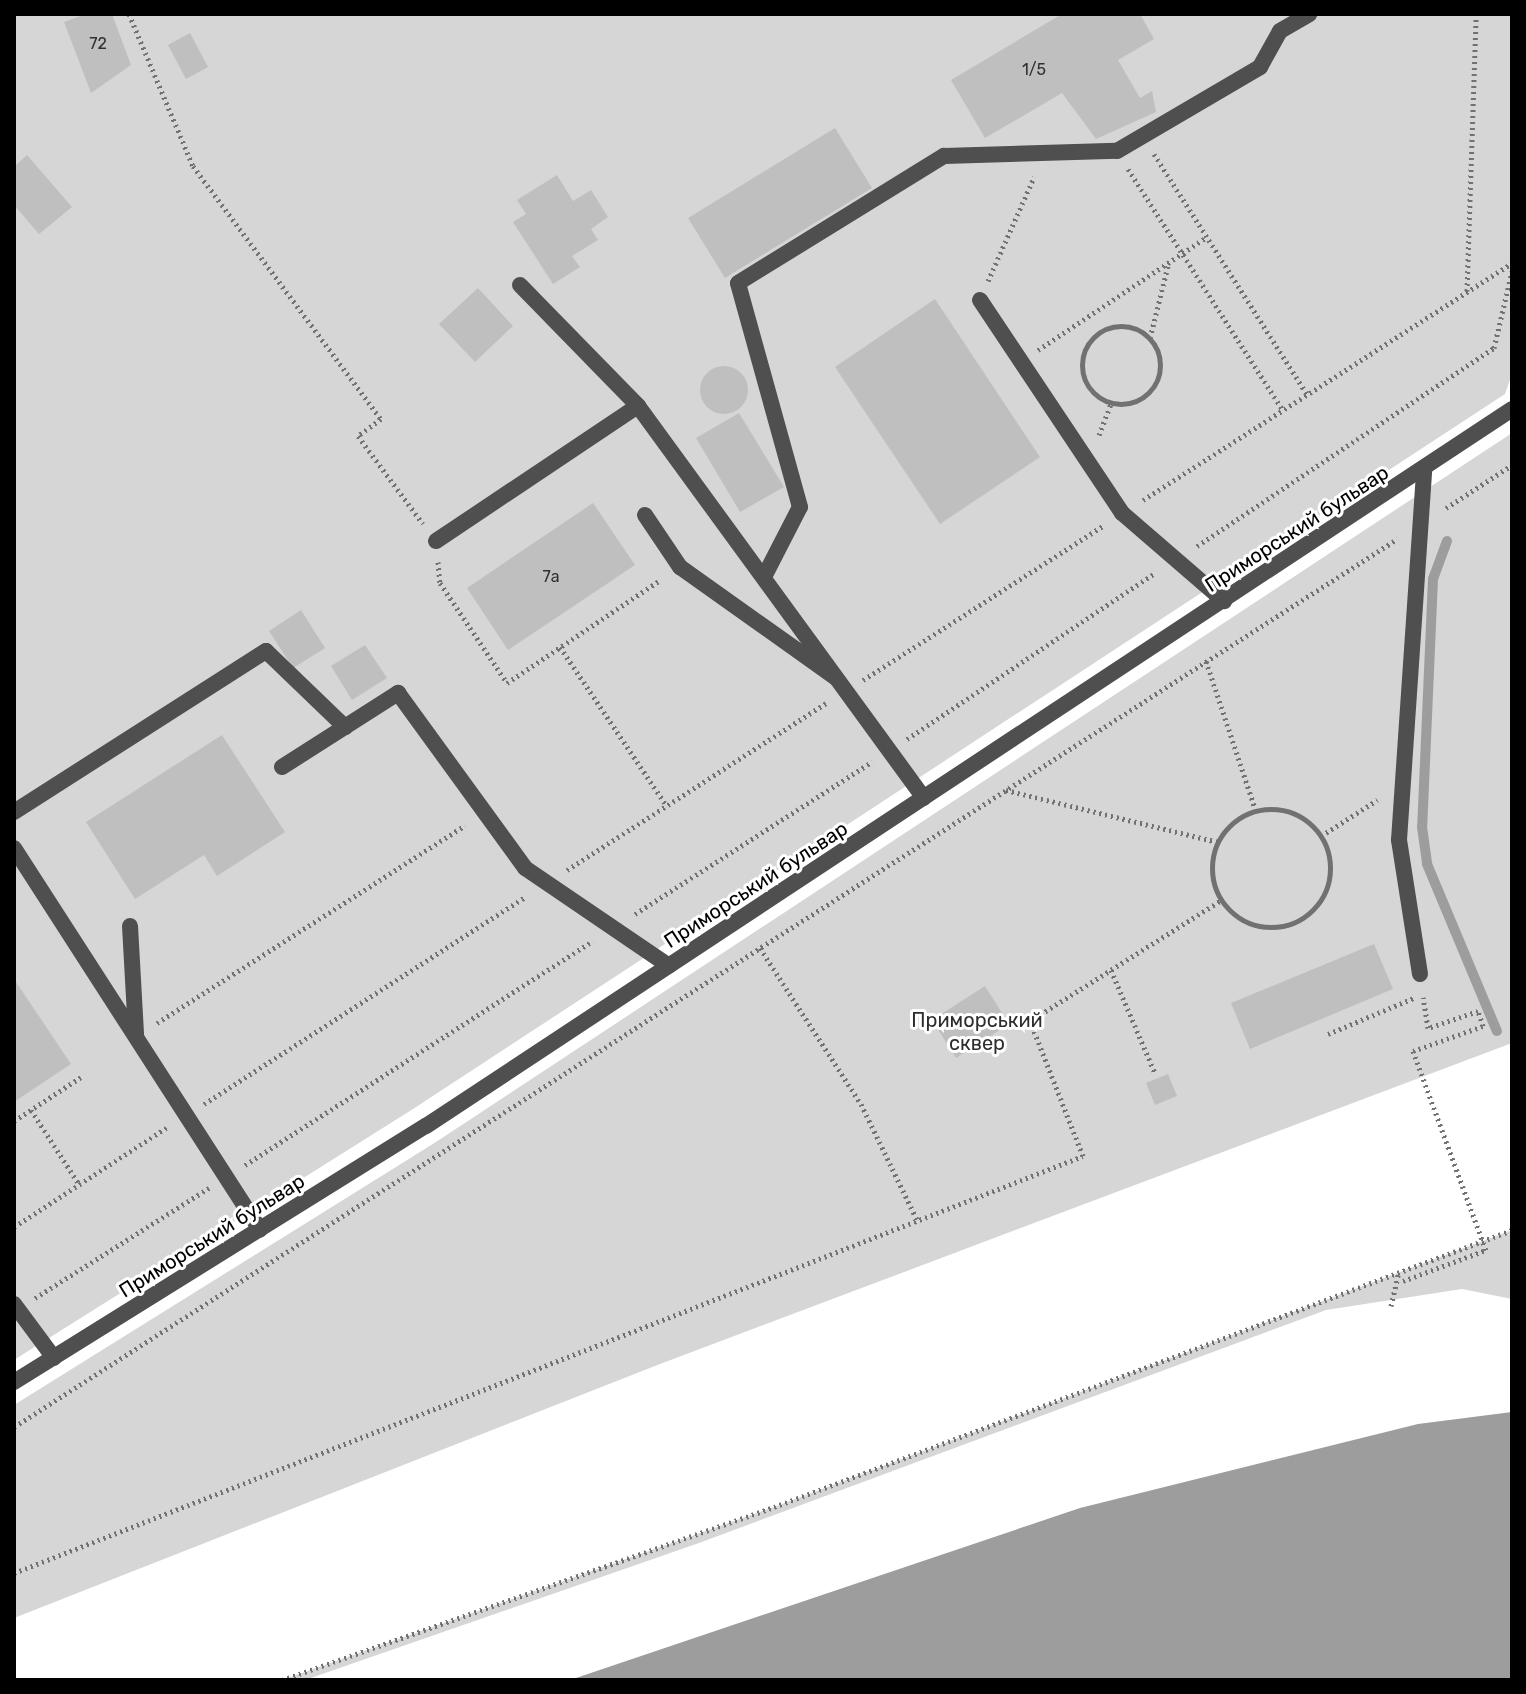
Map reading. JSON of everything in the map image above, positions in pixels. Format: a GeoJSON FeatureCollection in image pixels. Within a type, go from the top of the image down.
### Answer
{"type":"FeatureCollection","features":[{"type":"Feature","properties":{"kind":"street"},"geometry":{"type":"LineString","coordinates":[[765,575],[800,507],[738,283],[944,156],[1117,151],[1260,67],[1280,31],[1309,14]]}},
{"type":"Feature","properties":{"kind":"street"},"geometry":{"type":"LineString","coordinates":[[520,285],[638,406],[851,688],[924,798]]}},
{"type":"Feature","properties":{"kind":"street"},"geometry":{"type":"LineString","coordinates":[[980,300],[1122,513],[1224,601]]}},
{"type":"Feature","properties":{"kind":"street"},"geometry":{"type":"LineString","coordinates":[[436,541],[638,406]]}},
{"type":"Feature","properties":{"kind":"street","name":"Приморський бульвар"},"geometry":{"type":"LineString","coordinates":[[14,1382],[260,1229],[669,966],[1512,409]]}},
{"type":"Feature","properties":{"kind":"street"},"geometry":{"type":"LineString","coordinates":[[1420,974],[1399,840],[1424,470]]}},
{"type":"Feature","properties":{"kind":"street"},"geometry":{"type":"LineString","coordinates":[[645,515],[680,567],[851,688]]}},
{"type":"Feature","properties":{"kind":"street"},"geometry":{"type":"LineString","coordinates":[[14,812],[266,651],[345,727]]}},
{"type":"Feature","properties":{"kind":"street"},"geometry":{"type":"LineString","coordinates":[[282,767],[398,693],[525,868],[669,966]]}},
{"type":"Feature","properties":{"kind":"street"},"geometry":{"type":"LineString","coordinates":[[14,848],[260,1229]]}},
{"type":"Feature","properties":{"kind":"street"},"geometry":{"type":"LineString","coordinates":[[130,926],[136,1037]]}},
{"type":"Feature","properties":{"kind":"street"},"geometry":{"type":"LineString","coordinates":[[16,1307],[54,1358]]}},
{"type":"Feature","properties":{"kind":"path"},"geometry":{"type":"LineString","coordinates":[[129,14],[193,166],[381,419],[358,436],[436,541]]}},
{"type":"Feature","properties":{"kind":"path"},"geometry":{"type":"LineString","coordinates":[[1467,291],[1476,14]]}},
{"type":"Feature","properties":{"kind":"path"},"geometry":{"type":"LineString","coordinates":[[1142,136],[1307,394]]}},
{"type":"Feature","properties":{"kind":"path"},"geometry":{"type":"LineString","coordinates":[[1117,151],[1283,410]]}},
{"type":"Feature","properties":{"kind":"path"},"geometry":{"type":"LineString","coordinates":[[980,300],[1044,153]]}},
{"type":"Feature","properties":{"kind":"path"},"geometry":{"type":"LineString","coordinates":[[1021,361],[1207,237]]}},
{"type":"Feature","properties":{"kind":"path"},"geometry":{"type":"LineString","coordinates":[[1150,338],[1125,325],[1097,333],[1082,358],[1088,386],[1111,403],[1139,399],[1158,378],[1150,338],[1169,262]]}},
{"type":"Feature","properties":{"kind":"path"},"geometry":{"type":"LineString","coordinates":[[14,1227],[1512,263]]}},
{"type":"Feature","properties":{"kind":"path"},"geometry":{"type":"LineString","coordinates":[[16,1307],[226,1177],[892,749],[1494,348],[1512,271]]}},
{"type":"Feature","properties":{"kind":"path"},"geometry":{"type":"LineString","coordinates":[[14,1427],[1512,465]]}},
{"type":"Feature","properties":{"kind":"path"},"geometry":{"type":"LineString","coordinates":[[440,583],[507,683],[680,567]]}},
{"type":"Feature","properties":{"kind":"path"},"geometry":{"type":"LineString","coordinates":[[560,647],[667,806]]}},
{"type":"Feature","properties":{"kind":"path"},"geometry":{"type":"LineString","coordinates":[[1206,661],[1256,811]]}},
{"type":"Feature","properties":{"kind":"path"},"geometry":{"type":"LineString","coordinates":[[1321,836],[1402,784]]}},
{"type":"Feature","properties":{"kind":"path"},"geometry":{"type":"LineString","coordinates":[[1006,790],[1217,842]]}},
{"type":"Feature","properties":{"kind":"path"},"geometry":{"type":"LineString","coordinates":[[1256,811],[1292,813],[1321,836],[1331,868],[1310,914],[1262,927],[1220,901],[1211,872],[1217,842],[1256,811]]}},
{"type":"Feature","properties":{"kind":"path"},"geometry":{"type":"LineString","coordinates":[[136,1037],[485,813]]}},
{"type":"Feature","properties":{"kind":"path"},"geometry":{"type":"LineString","coordinates":[[14,1573],[1083,1156],[1030,1021],[1220,901]]}},
{"type":"Feature","properties":{"kind":"path"},"geometry":{"type":"LineString","coordinates":[[760,948],[861,1104],[918,1220]]}},
{"type":"Feature","properties":{"kind":"path"},"geometry":{"type":"LineString","coordinates":[[1111,970],[1155,1073]]}},
{"type":"Feature","properties":{"kind":"path"},"geometry":{"type":"LineString","coordinates":[[1391,1306],[1403,1281],[1486,1250],[1413,1051],[1483,1026],[1478,1011],[1428,1028],[1420,974]]}},
{"type":"Feature","properties":{"kind":"path"},"geometry":{"type":"LineString","coordinates":[[1328,1034],[1423,994]]}},
{"type":"Feature","properties":{"kind":"path"},"geometry":{"type":"LineString","coordinates":[[14,1121],[81,1077]]}},
{"type":"Feature","properties":{"kind":"path"},"geometry":{"type":"LineString","coordinates":[[31,1110],[79,1184]]}},
{"type":"Feature","properties":{"kind":"path"},"geometry":{"type":"LineString","coordinates":[[282,1680],[774,1507],[1512,1230]]}},
{"type":"Feature","properties":{"kind":"path"},"geometry":{"type":"LineString","coordinates":[[1399,1272],[1403,1281]]}},
{"type":"Feature","properties":{"kind":"green space"},"geometry":{"type":"Polygon","coordinates":[[[14,14],[1512,14],[1512,374],[1505,394],[413,1109],[14,1360],[14,14]]]}},
{"type":"Feature","properties":{"kind":"green space","name":"Приморський сквер"},"geometry":{"type":"Polygon","coordinates":[[[1512,433],[1512,1043],[660,1364],[14,1618],[14,1405],[436,1142],[1512,433]]]}},
{"type":"Feature","properties":{"kind":"green space"},"geometry":{"type":"Polygon","coordinates":[[[1512,1230],[1512,1299],[1462,1289],[1326,1310],[699,1543],[305,1680],[282,1680],[774,1507],[1512,1230]]]}},
{"type":"Feature","properties":{"kind":"shaded area"},"geometry":{"type":"Polygon","coordinates":[[[1512,1412],[1512,1680],[570,1680],[1080,1508],[1418,1424],[1512,1412]]]}},
{"type":"Feature","properties":{"kind":"building"},"geometry":{"type":"Polygon","coordinates":[[[86,14],[112,14],[131,65],[91,93],[64,22],[86,14]]]}},
{"type":"Feature","properties":{"kind":"building"},"geometry":{"type":"Polygon","coordinates":[[[1062,14],[1140,14],[1154,39],[1118,60],[1140,98],[1152,91],[1156,112],[1096,139],[1062,93],[985,138],[951,80],[1062,14]]]}},
{"type":"Feature","properties":{"kind":"building"},"geometry":{"type":"Polygon","coordinates":[[[190,33],[208,67],[186,79],[168,45],[190,33]]]}},
{"type":"Feature","properties":{"kind":"building"},"geometry":{"type":"Polygon","coordinates":[[[835,128],[872,188],[725,278],[688,218],[835,128]]]}},
{"type":"Feature","properties":{"kind":"building"},"geometry":{"type":"Polygon","coordinates":[[[27,155],[72,207],[39,234],[14,205],[14,167],[27,155]]]}},
{"type":"Feature","properties":{"kind":"building"},"geometry":{"type":"Polygon","coordinates":[[[557,175],[573,201],[591,190],[608,217],[591,229],[598,240],[572,256],[580,267],[553,284],[513,222],[526,214],[517,200],[557,175]]]}},
{"type":"Feature","properties":{"kind":"building"},"geometry":{"type":"Polygon","coordinates":[[[478,288],[513,326],[475,362],[439,324],[478,288]]]}},
{"type":"Feature","properties":{"kind":"building"},"geometry":{"type":"Polygon","coordinates":[[[935,299],[1040,457],[940,524],[835,367],[935,299]]]}},
{"type":"Feature","properties":{"kind":"building"},"geometry":{"type":"Polygon","coordinates":[[[724,366],[741,373],[748,390],[741,407],[724,414],[707,407],[700,390],[707,373],[724,366]]]}},
{"type":"Feature","properties":{"kind":"building"},"geometry":{"type":"Polygon","coordinates":[[[739,413],[784,487],[740,512],[696,438],[739,413]]]}},
{"type":"Feature","properties":{"kind":"building"},"geometry":{"type":"Polygon","coordinates":[[[593,503],[635,565],[508,650],[467,588],[593,503]]]}},
{"type":"Feature","properties":{"kind":"building"},"geometry":{"type":"Polygon","coordinates":[[[301,610],[325,648],[293,668],[269,631],[301,610]]]}},
{"type":"Feature","properties":{"kind":"building"},"geometry":{"type":"Polygon","coordinates":[[[365,645],[387,678],[352,700],[331,666],[365,645]]]}},
{"type":"Feature","properties":{"kind":"building"},"geometry":{"type":"Polygon","coordinates":[[[222,735],[285,832],[217,876],[204,855],[135,899],[86,822],[222,735]]]}},
{"type":"Feature","properties":{"kind":"building"},"geometry":{"type":"Polygon","coordinates":[[[1374,944],[1393,989],[1250,1049],[1231,1003],[1374,944]]]}},
{"type":"Feature","properties":{"kind":"building"},"geometry":{"type":"Polygon","coordinates":[[[14,979],[71,1064],[14,1102],[14,979]]]}},
{"type":"Feature","properties":{"kind":"building"},"geometry":{"type":"Polygon","coordinates":[[[985,986],[1009,1024],[956,1058],[932,1020],[985,986]]]}},
{"type":"Feature","properties":{"kind":"building"},"geometry":{"type":"Polygon","coordinates":[[[1168,1074],[1177,1096],[1155,1105],[1146,1083],[1168,1074]]]}},
{"type":"Feature","properties":{"kind":"waterway"},"geometry":{"type":"LineString","coordinates":[[1447,541],[1433,579],[1422,827],[1427,864],[1497,1031]]}}]}
